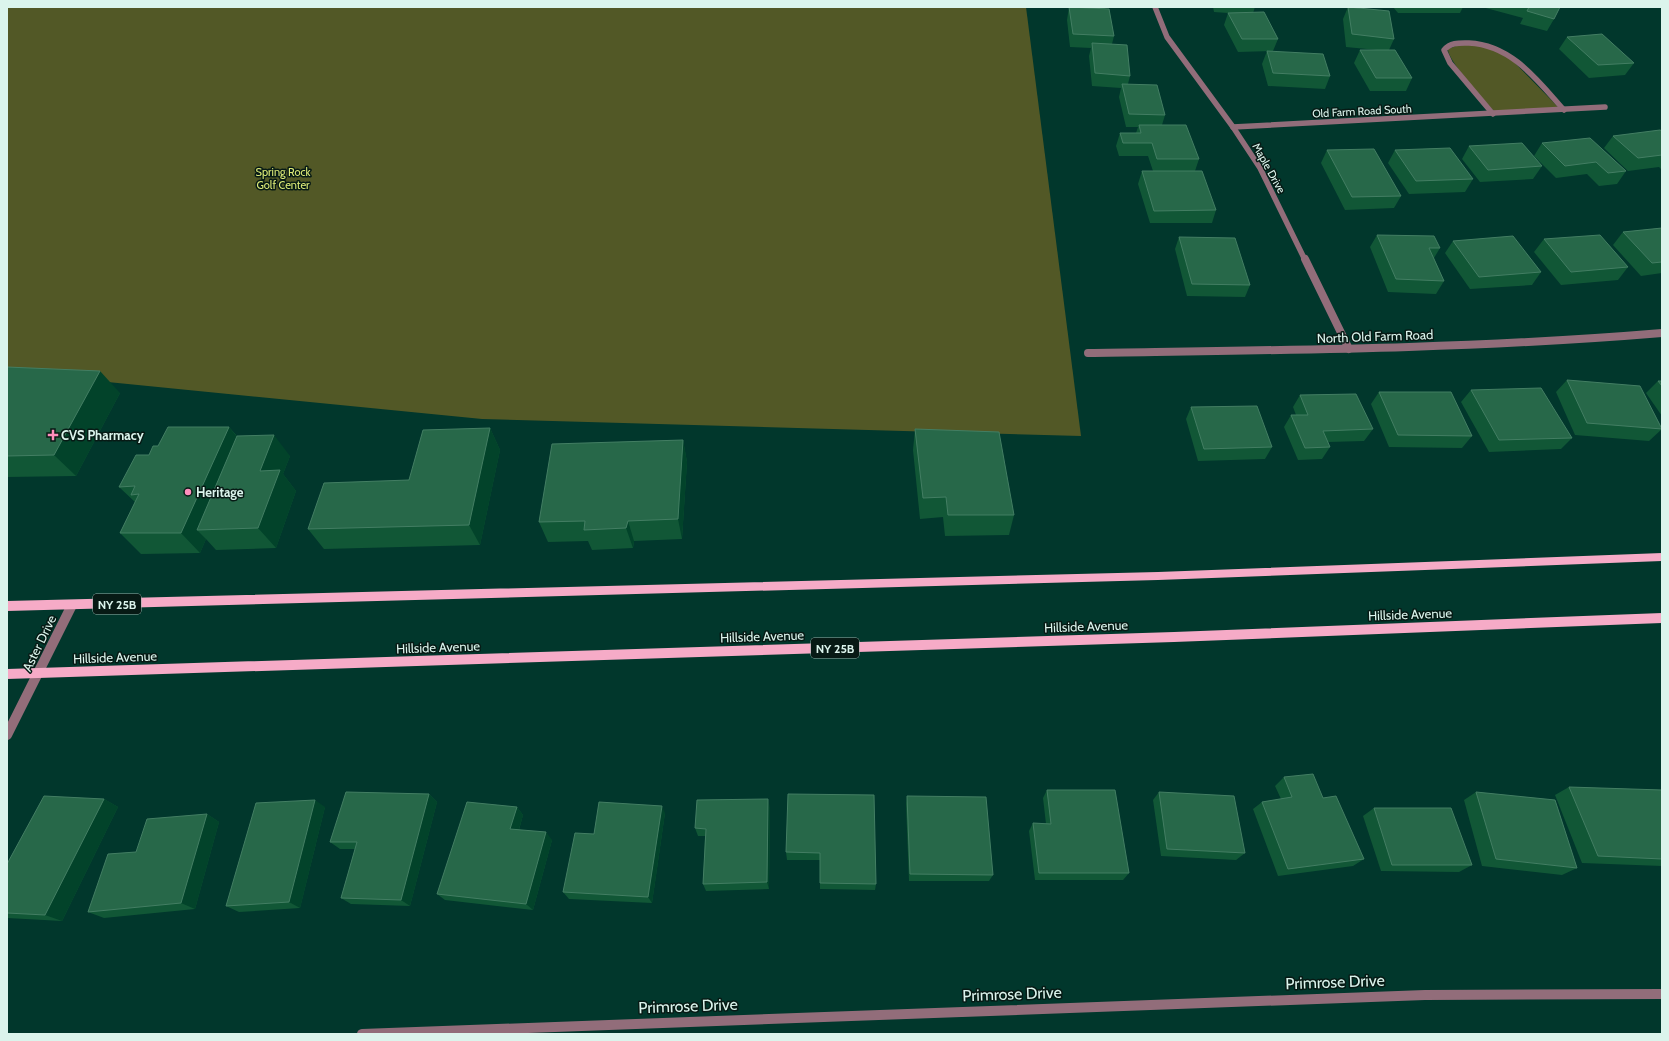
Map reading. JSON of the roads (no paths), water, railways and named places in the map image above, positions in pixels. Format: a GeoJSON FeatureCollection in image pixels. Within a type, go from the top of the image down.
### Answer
{"type":"FeatureCollection","features":[{"type":"Feature","properties":{"kind":"main road","name":"NY 25B"},"geometry":{"type":"LineString","coordinates":[[7,606],[1158,576],[1662,557]]}},
{"type":"Feature","properties":{"kind":"main road","name":"Hillside Avenue"},"geometry":{"type":"LineString","coordinates":[[7,674],[1174,637],[1662,618]]}},
{"type":"Feature","properties":{"kind":"street","name":"Maple Drive"},"geometry":{"type":"LineString","coordinates":[[1156,7],[1167,37],[1233,127],[1260,168],[1349,349]]}},
{"type":"Feature","properties":{"kind":"street"},"geometry":{"type":"LineString","coordinates":[[1493,114],[1450,63],[1444,50],[1446,47],[1451,44],[1468,43],[1489,45],[1501,50],[1513,57],[1564,110],[1605,107]]}},
{"type":"Feature","properties":{"kind":"street","name":"Old Farm Road South"},"geometry":{"type":"LineString","coordinates":[[1233,127],[1564,110]]}},
{"type":"Feature","properties":{"kind":"street","name":"North Old Farm Road"},"geometry":{"type":"LineString","coordinates":[[1088,353],[1349,349],[1532,343],[1662,334]]}},
{"type":"Feature","properties":{"kind":"street","name":"Aster Drive"},"geometry":{"type":"LineString","coordinates":[[7,736],[72,605]]}},
{"type":"Feature","properties":{"kind":"street","name":"Primrose Drive"},"geometry":{"type":"LineString","coordinates":[[362,1034],[1425,995],[1662,994]]}},
{"type":"Feature","properties":{"kind":"place","name":"CVS Pharmacy"},"geometry":{"type":"Point","coordinates":[53,435]}},
{"type":"Feature","properties":{"kind":"place","name":"Heritage"},"geometry":{"type":"Point","coordinates":[188,492]}},
{"type":"Feature","properties":{"kind":"park label","name":"Spring Rock Golf Center"},"geometry":{"type":"Point","coordinates":[283,178]}}]}
